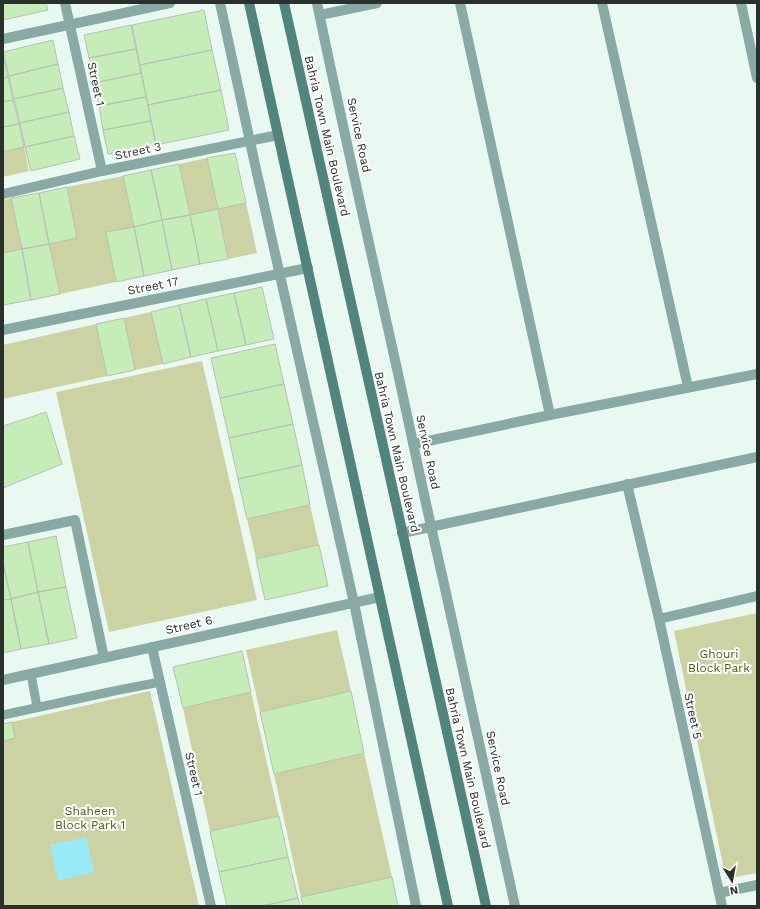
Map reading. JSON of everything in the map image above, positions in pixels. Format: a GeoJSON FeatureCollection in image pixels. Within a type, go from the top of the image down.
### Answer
{"type":"FeatureCollection","features":[{"type":"Feature","properties":{"kind":"main road"},"geometry":{"type":"LineString","coordinates":[[249,3],[448,906]]}},
{"type":"Feature","properties":{"kind":"main road","name":"Bahria Town Main Boulevard"},"geometry":{"type":"LineString","coordinates":[[284,3],[486,906]]}},
{"type":"Feature","properties":{"kind":"street","name":"Street 1"},"geometry":{"type":"LineString","coordinates":[[65,3],[102,171]]}},
{"type":"Feature","properties":{"kind":"street"},"geometry":{"type":"LineString","coordinates":[[3,39],[170,3]]}},
{"type":"Feature","properties":{"kind":"street"},"geometry":{"type":"LineString","coordinates":[[220,3],[354,603],[416,906]]}},
{"type":"Feature","properties":{"kind":"street","name":"Service Road"},"geometry":{"type":"LineString","coordinates":[[318,3],[431,527],[515,906]]}},
{"type":"Feature","properties":{"kind":"street"},"geometry":{"type":"LineString","coordinates":[[320,15],[377,3]]}},
{"type":"Feature","properties":{"kind":"street"},"geometry":{"type":"LineString","coordinates":[[460,3],[550,415]]}},
{"type":"Feature","properties":{"kind":"street"},"geometry":{"type":"LineString","coordinates":[[602,3],[688,387]]}},
{"type":"Feature","properties":{"kind":"street"},"geometry":{"type":"LineString","coordinates":[[741,3],[757,78]]}},
{"type":"Feature","properties":{"kind":"street","name":"Street 3"},"geometry":{"type":"LineString","coordinates":[[3,194],[102,171],[278,135]]}},
{"type":"Feature","properties":{"kind":"street","name":"Street 17"},"geometry":{"type":"LineString","coordinates":[[3,330],[308,268]]}},
{"type":"Feature","properties":{"kind":"street"},"geometry":{"type":"LineString","coordinates":[[414,444],[550,415],[757,374]]}},
{"type":"Feature","properties":{"kind":"street"},"geometry":{"type":"LineString","coordinates":[[402,533],[757,457]]}},
{"type":"Feature","properties":{"kind":"street","name":"Street 5"},"geometry":{"type":"LineString","coordinates":[[627,484],[659,619],[722,906]]}},
{"type":"Feature","properties":{"kind":"street"},"geometry":{"type":"LineString","coordinates":[[3,535],[74,520],[104,658]]}},
{"type":"Feature","properties":{"kind":"street"},"geometry":{"type":"LineString","coordinates":[[659,619],[757,596]]}},
{"type":"Feature","properties":{"kind":"street","name":"Street 6"},"geometry":{"type":"LineString","coordinates":[[3,680],[380,597]]}},
{"type":"Feature","properties":{"kind":"street","name":"Street 1"},"geometry":{"type":"LineString","coordinates":[[152,647],[211,906]]}},
{"type":"Feature","properties":{"kind":"street"},"geometry":{"type":"LineString","coordinates":[[719,893],[757,884]]}},
{"type":"Feature","properties":{"kind":"lane"},"geometry":{"type":"LineString","coordinates":[[30,674],[37,707]]}},
{"type":"Feature","properties":{"kind":"lane"},"geometry":{"type":"LineString","coordinates":[[3,715],[160,682]]}},
{"type":"Feature","properties":{"kind":"green space"},"geometry":{"type":"Polygon","coordinates":[[[24,147],[29,171],[3,177],[3,152],[24,147]]]}},
{"type":"Feature","properties":{"kind":"green space"},"geometry":{"type":"Polygon","coordinates":[[[207,158],[218,209],[190,215],[179,164],[207,158]]]}},
{"type":"Feature","properties":{"kind":"green space"},"geometry":{"type":"Polygon","coordinates":[[[123,176],[134,227],[106,232],[116,282],[60,294],[49,244],[77,238],[67,187],[123,176]]]}},
{"type":"Feature","properties":{"kind":"green space"},"geometry":{"type":"Polygon","coordinates":[[[11,198],[22,249],[3,253],[3,200],[11,198]]]}},
{"type":"Feature","properties":{"kind":"green space"},"geometry":{"type":"Polygon","coordinates":[[[246,203],[257,253],[228,259],[218,209],[246,203]]]}},
{"type":"Feature","properties":{"kind":"green space"},"geometry":{"type":"Polygon","coordinates":[[[151,312],[163,364],[135,370],[124,318],[151,312]]]}},
{"type":"Feature","properties":{"kind":"green space"},"geometry":{"type":"Polygon","coordinates":[[[96,324],[107,376],[3,399],[3,345],[96,324]]]}},
{"type":"Feature","properties":{"kind":"green space"},"geometry":{"type":"Polygon","coordinates":[[[202,361],[257,600],[109,632],[56,392],[202,361]]]}},
{"type":"Feature","properties":{"kind":"green space"},"geometry":{"type":"Polygon","coordinates":[[[310,505],[319,545],[256,559],[247,519],[310,505]]]}},
{"type":"Feature","properties":{"kind":"green space","name":"Ghouri Block Park"},"geometry":{"type":"Polygon","coordinates":[[[757,613],[757,873],[726,879],[674,631],[757,613]]]}},
{"type":"Feature","properties":{"kind":"green space"},"geometry":{"type":"Polygon","coordinates":[[[337,630],[351,691],[260,712],[246,650],[337,630]]]}},
{"type":"Feature","properties":{"kind":"green space","name":"Shaheen Block Park 1"},"geometry":{"type":"Polygon","coordinates":[[[150,691],[199,906],[3,906],[3,724],[150,691]]]}},
{"type":"Feature","properties":{"kind":"green space"},"geometry":{"type":"Polygon","coordinates":[[[251,692],[279,816],[210,831],[183,708],[251,692]]]}},
{"type":"Feature","properties":{"kind":"green space"},"geometry":{"type":"Polygon","coordinates":[[[364,753],[392,877],[301,897],[274,774],[364,753]]]}},
{"type":"Feature","properties":{"kind":"water"},"geometry":{"type":"Polygon","coordinates":[[[86,837],[94,872],[58,881],[50,845],[86,837]]]}},
{"type":"Feature","properties":{"kind":"building"},"geometry":{"type":"Polygon","coordinates":[[[3,3],[46,3],[48,10],[3,20],[3,3]]]}},
{"type":"Feature","properties":{"kind":"building"},"geometry":{"type":"Polygon","coordinates":[[[204,10],[212,50],[140,65],[132,25],[204,10]]]}},
{"type":"Feature","properties":{"kind":"building"},"geometry":{"type":"Polygon","coordinates":[[[131,25],[136,49],[89,58],[84,35],[131,25]]]}},
{"type":"Feature","properties":{"kind":"building"},"geometry":{"type":"Polygon","coordinates":[[[53,40],[58,64],[9,76],[3,52],[53,40]]]}},
{"type":"Feature","properties":{"kind":"building"},"geometry":{"type":"Polygon","coordinates":[[[136,49],[141,73],[94,83],[89,58],[136,49]]]}},
{"type":"Feature","properties":{"kind":"building"},"geometry":{"type":"Polygon","coordinates":[[[212,50],[221,90],[148,105],[140,65],[212,50]]]}},
{"type":"Feature","properties":{"kind":"building"},"geometry":{"type":"Polygon","coordinates":[[[3,56],[8,77],[3,78],[3,56]]]}},
{"type":"Feature","properties":{"kind":"building"},"geometry":{"type":"Polygon","coordinates":[[[58,64],[63,88],[14,99],[9,76],[58,64]]]}},
{"type":"Feature","properties":{"kind":"building"},"geometry":{"type":"Polygon","coordinates":[[[141,73],[146,97],[99,106],[94,83],[141,73]]]}},
{"type":"Feature","properties":{"kind":"building"},"geometry":{"type":"Polygon","coordinates":[[[8,77],[13,100],[3,102],[3,78],[8,77]]]}},
{"type":"Feature","properties":{"kind":"building"},"geometry":{"type":"Polygon","coordinates":[[[63,88],[69,112],[20,123],[14,99],[63,88]]]}},
{"type":"Feature","properties":{"kind":"building"},"geometry":{"type":"Polygon","coordinates":[[[221,90],[229,130],[156,145],[148,105],[221,90]]]}},
{"type":"Feature","properties":{"kind":"building"},"geometry":{"type":"Polygon","coordinates":[[[146,97],[151,121],[103,130],[99,106],[146,97]]]}},
{"type":"Feature","properties":{"kind":"building"},"geometry":{"type":"Polygon","coordinates":[[[13,100],[19,124],[3,127],[3,102],[13,100]]]}},
{"type":"Feature","properties":{"kind":"building"},"geometry":{"type":"Polygon","coordinates":[[[69,112],[74,136],[25,147],[20,123],[69,112]]]}},
{"type":"Feature","properties":{"kind":"building"},"geometry":{"type":"Polygon","coordinates":[[[151,121],[156,145],[108,154],[103,130],[151,121]]]}},
{"type":"Feature","properties":{"kind":"building"},"geometry":{"type":"Polygon","coordinates":[[[19,124],[24,147],[3,152],[3,127],[19,124]]]}},
{"type":"Feature","properties":{"kind":"building"},"geometry":{"type":"Polygon","coordinates":[[[74,136],[80,159],[31,171],[25,147],[74,136]]]}},
{"type":"Feature","properties":{"kind":"building"},"geometry":{"type":"Polygon","coordinates":[[[235,153],[246,203],[218,209],[207,158],[235,153]]]}},
{"type":"Feature","properties":{"kind":"building"},"geometry":{"type":"Polygon","coordinates":[[[179,164],[190,215],[162,220],[151,170],[179,164]]]}},
{"type":"Feature","properties":{"kind":"building"},"geometry":{"type":"Polygon","coordinates":[[[151,170],[162,220],[134,227],[123,176],[151,170]]]}},
{"type":"Feature","properties":{"kind":"building"},"geometry":{"type":"Polygon","coordinates":[[[67,187],[77,238],[49,244],[39,193],[67,187]]]}},
{"type":"Feature","properties":{"kind":"building"},"geometry":{"type":"Polygon","coordinates":[[[39,193],[49,244],[22,249],[11,198],[39,193]]]}},
{"type":"Feature","properties":{"kind":"building"},"geometry":{"type":"Polygon","coordinates":[[[218,209],[228,259],[200,264],[190,215],[218,209]]]}},
{"type":"Feature","properties":{"kind":"building"},"geometry":{"type":"Polygon","coordinates":[[[190,215],[200,264],[172,270],[162,220],[190,215]]]}},
{"type":"Feature","properties":{"kind":"building"},"geometry":{"type":"Polygon","coordinates":[[[162,220],[172,270],[144,276],[134,227],[162,220]]]}},
{"type":"Feature","properties":{"kind":"building"},"geometry":{"type":"Polygon","coordinates":[[[134,227],[144,276],[116,282],[106,232],[134,227]]]}},
{"type":"Feature","properties":{"kind":"building"},"geometry":{"type":"Polygon","coordinates":[[[49,244],[60,294],[31,300],[22,249],[49,244]]]}},
{"type":"Feature","properties":{"kind":"building"},"geometry":{"type":"Polygon","coordinates":[[[22,249],[31,300],[3,305],[3,253],[22,249]]]}},
{"type":"Feature","properties":{"kind":"building"},"geometry":{"type":"Polygon","coordinates":[[[262,287],[274,339],[246,345],[234,293],[262,287]]]}},
{"type":"Feature","properties":{"kind":"building"},"geometry":{"type":"Polygon","coordinates":[[[234,293],[246,345],[218,351],[206,299],[234,293]]]}},
{"type":"Feature","properties":{"kind":"building"},"geometry":{"type":"Polygon","coordinates":[[[206,299],[218,351],[191,357],[179,305],[206,299]]]}},
{"type":"Feature","properties":{"kind":"building"},"geometry":{"type":"Polygon","coordinates":[[[179,305],[191,357],[163,364],[151,312],[179,305]]]}},
{"type":"Feature","properties":{"kind":"building"},"geometry":{"type":"Polygon","coordinates":[[[124,318],[135,370],[107,376],[96,324],[124,318]]]}},
{"type":"Feature","properties":{"kind":"building"},"geometry":{"type":"Polygon","coordinates":[[[275,344],[284,384],[220,398],[211,358],[275,344]]]}},
{"type":"Feature","properties":{"kind":"building"},"geometry":{"type":"Polygon","coordinates":[[[284,384],[293,424],[229,438],[220,398],[284,384]]]}},
{"type":"Feature","properties":{"kind":"building"},"geometry":{"type":"Polygon","coordinates":[[[46,412],[62,464],[3,488],[3,426],[46,412]]]}},
{"type":"Feature","properties":{"kind":"building"},"geometry":{"type":"Polygon","coordinates":[[[293,424],[302,465],[238,479],[229,438],[293,424]]]}},
{"type":"Feature","properties":{"kind":"building"},"geometry":{"type":"Polygon","coordinates":[[[302,465],[310,505],[247,519],[238,479],[302,465]]]}},
{"type":"Feature","properties":{"kind":"building"},"geometry":{"type":"Polygon","coordinates":[[[56,536],[66,587],[38,592],[28,542],[56,536]]]}},
{"type":"Feature","properties":{"kind":"building"},"geometry":{"type":"Polygon","coordinates":[[[28,542],[38,592],[11,599],[3,563],[3,547],[28,542]]]}},
{"type":"Feature","properties":{"kind":"building"},"geometry":{"type":"Polygon","coordinates":[[[319,545],[328,586],[265,600],[256,559],[319,545]]]}},
{"type":"Feature","properties":{"kind":"building"},"geometry":{"type":"Polygon","coordinates":[[[3,563],[11,599],[3,600],[3,563]]]}},
{"type":"Feature","properties":{"kind":"building"},"geometry":{"type":"Polygon","coordinates":[[[66,587],[77,638],[49,644],[38,592],[66,587]]]}},
{"type":"Feature","properties":{"kind":"building"},"geometry":{"type":"Polygon","coordinates":[[[38,592],[49,644],[21,649],[11,599],[38,592]]]}},
{"type":"Feature","properties":{"kind":"building"},"geometry":{"type":"Polygon","coordinates":[[[11,599],[21,649],[3,653],[3,600],[11,599]]]}},
{"type":"Feature","properties":{"kind":"building"},"geometry":{"type":"Polygon","coordinates":[[[242,651],[251,692],[183,708],[173,667],[242,651]]]}},
{"type":"Feature","properties":{"kind":"building"},"geometry":{"type":"Polygon","coordinates":[[[351,691],[364,753],[274,774],[260,712],[351,691]]]}},
{"type":"Feature","properties":{"kind":"building"},"geometry":{"type":"Polygon","coordinates":[[[12,722],[15,738],[3,741],[3,724],[12,722]]]}},
{"type":"Feature","properties":{"kind":"building"},"geometry":{"type":"Polygon","coordinates":[[[279,816],[288,857],[219,872],[210,831],[279,816]]]}},
{"type":"Feature","properties":{"kind":"building"},"geometry":{"type":"Polygon","coordinates":[[[288,857],[298,898],[262,906],[227,906],[219,872],[288,857]]]}},
{"type":"Feature","properties":{"kind":"building"},"geometry":{"type":"Polygon","coordinates":[[[392,877],[398,906],[303,906],[301,897],[392,877]]]}},
{"type":"Feature","properties":{"kind":"building"},"geometry":{"type":"Polygon","coordinates":[[[298,898],[300,906],[262,906],[298,898]]]}}]}
